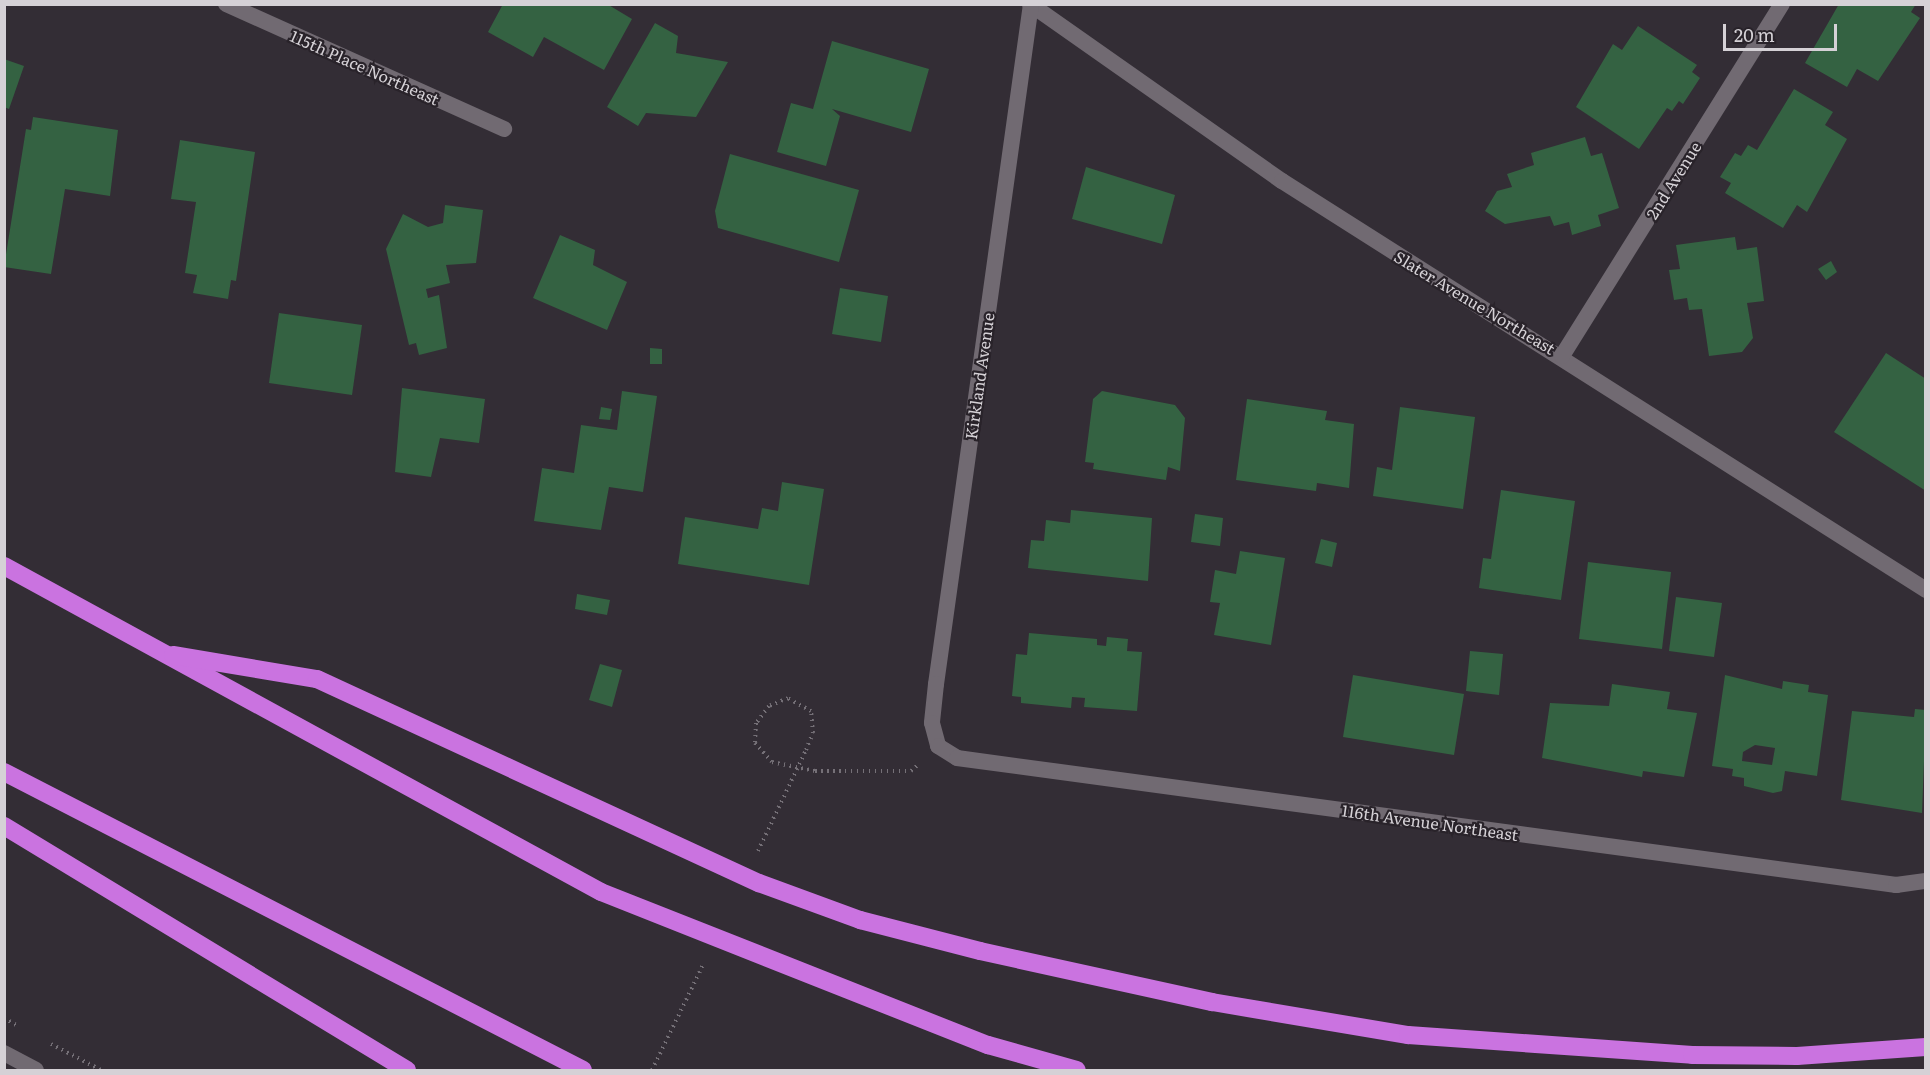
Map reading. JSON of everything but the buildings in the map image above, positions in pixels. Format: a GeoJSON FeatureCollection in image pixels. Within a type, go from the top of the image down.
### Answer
{"type":"FeatureCollection","features":[{"type":"Feature","properties":{"kind":"highway"},"geometry":{"type":"LineString","coordinates":[[4,566],[173,655],[602,892],[988,1045],[1077,1071]]}},
{"type":"Feature","properties":{"kind":"highway"},"geometry":{"type":"LineString","coordinates":[[173,655],[317,679],[759,883],[860,920],[980,951],[1212,1002],[1408,1035],[1692,1055],[1797,1056],[1926,1047]]}},
{"type":"Feature","properties":{"kind":"highway"},"geometry":{"type":"LineString","coordinates":[[4,772],[584,1071]]}},
{"type":"Feature","properties":{"kind":"highway"},"geometry":{"type":"LineString","coordinates":[[4,826],[407,1071]]}},
{"type":"Feature","properties":{"kind":"street","name":"115th Place Northeast"},"geometry":{"type":"LineString","coordinates":[[226,4],[504,129]]}},
{"type":"Feature","properties":{"kind":"street","name":"2nd Avenue"},"geometry":{"type":"LineString","coordinates":[[1562,356],[1782,4]]}},
{"type":"Feature","properties":{"kind":"street","name":"Slater Avenue Northeast"},"geometry":{"type":"LineString","coordinates":[[1030,5],[1282,181],[1562,356],[1926,590]]}},
{"type":"Feature","properties":{"kind":"street","name":"Kirkland Avenue"},"geometry":{"type":"LineString","coordinates":[[938,746],[932,723],[936,684],[1030,5]]}},
{"type":"Feature","properties":{"kind":"street","name":"116th Avenue Northeast"},"geometry":{"type":"LineString","coordinates":[[938,746],[957,758],[1896,885],[1926,881]]}},
{"type":"Feature","properties":{"kind":"street"},"geometry":{"type":"LineString","coordinates":[[4,1053],[36,1071]]}},
{"type":"Feature","properties":{"kind":"path"},"geometry":{"type":"LineString","coordinates":[[813,733],[811,711],[788,698],[770,706],[756,723],[755,743],[772,762],[815,771],[911,771],[938,746]]}}]}
